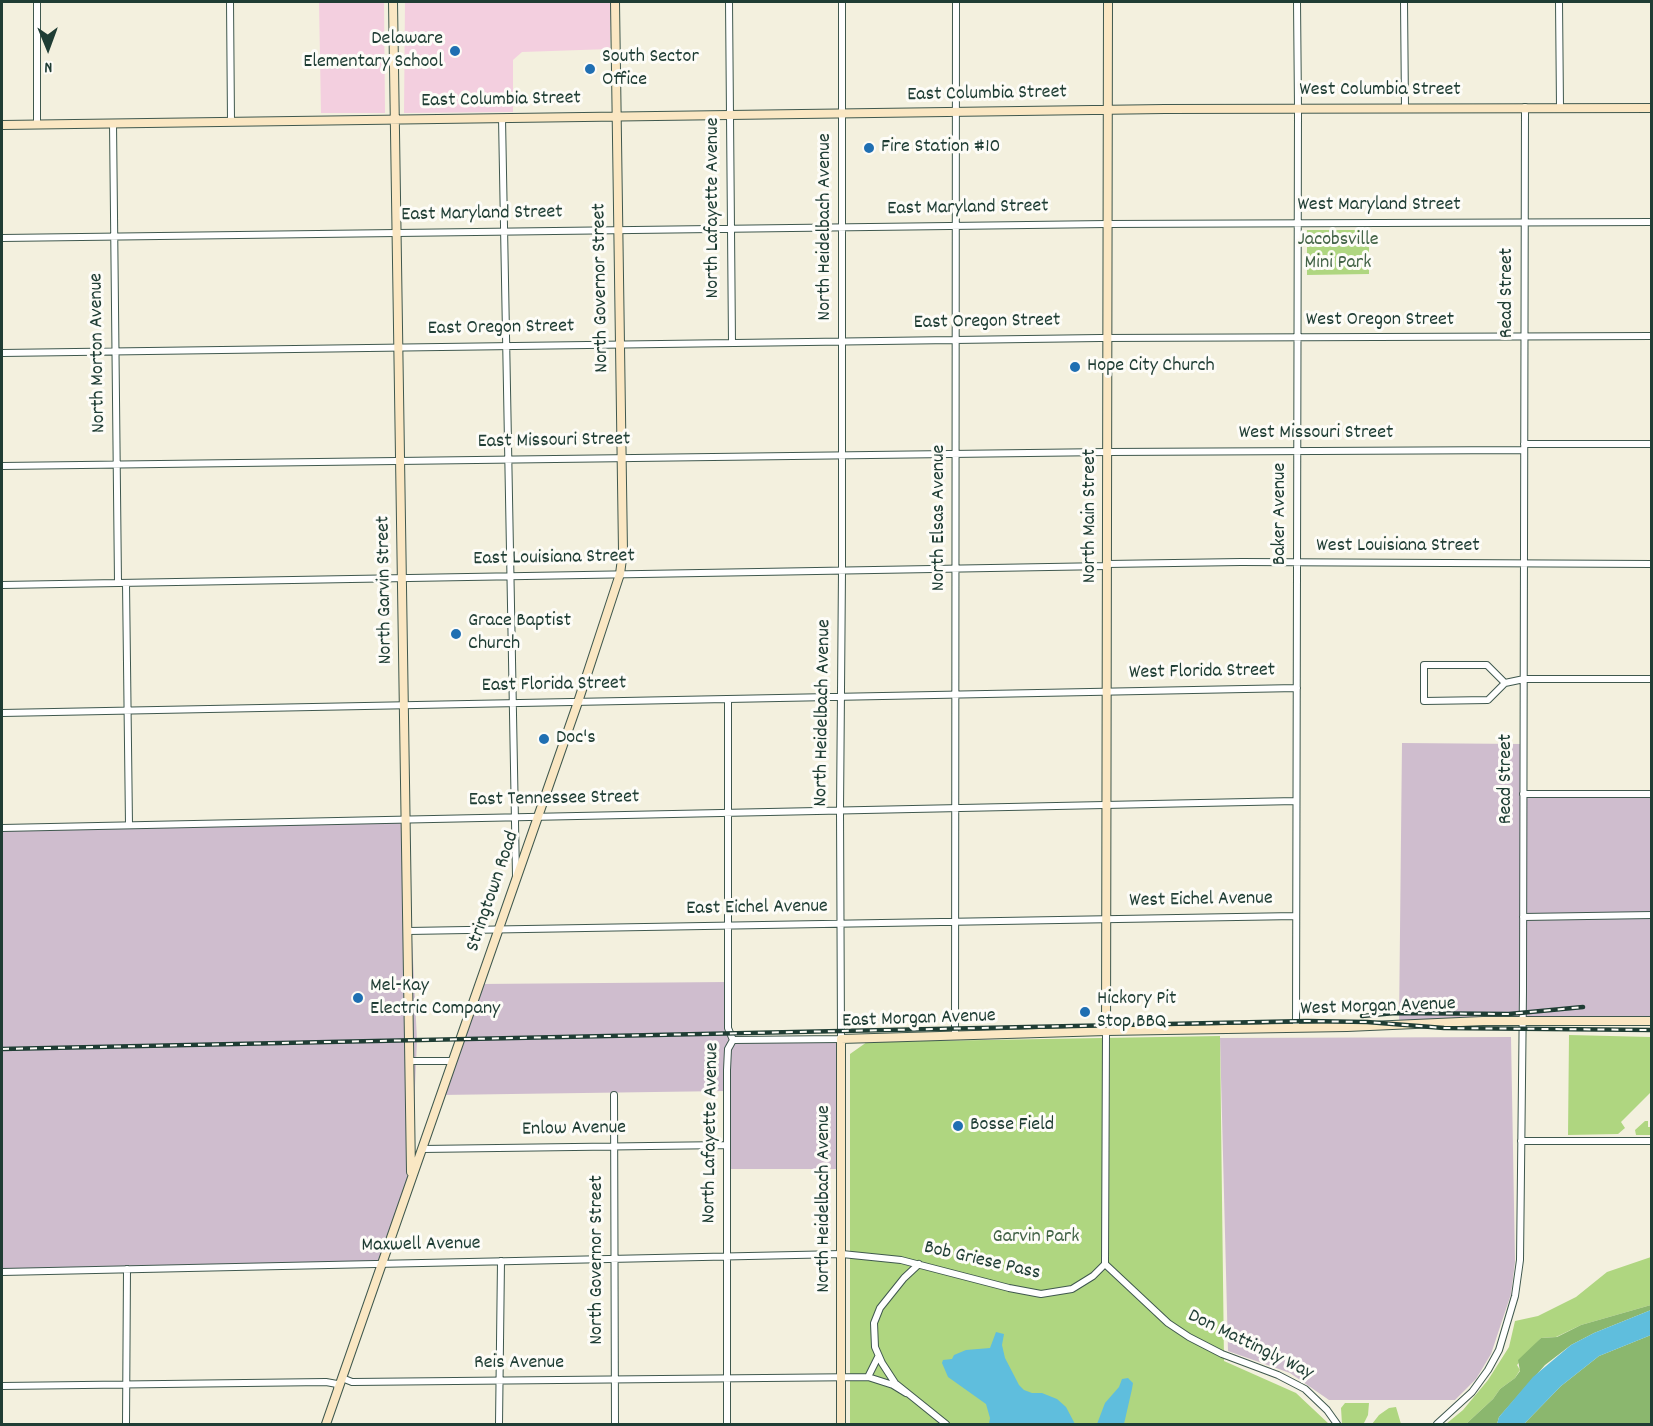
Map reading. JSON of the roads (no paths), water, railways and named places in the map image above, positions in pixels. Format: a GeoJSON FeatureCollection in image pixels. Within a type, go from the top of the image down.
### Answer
{"type":"FeatureCollection","features":[{"type":"Feature","properties":{"kind":"main road","name":"North Garvin Street"},"geometry":{"type":"LineString","coordinates":[[393,2],[411,1178]]}},
{"type":"Feature","properties":{"kind":"main road","name":"North Governor Street"},"geometry":{"type":"LineString","coordinates":[[615,2],[623,551],[620,574]]}},
{"type":"Feature","properties":{"kind":"main road","name":"North Main Street"},"geometry":{"type":"LineString","coordinates":[[1106,1031],[1108,2]]}},
{"type":"Feature","properties":{"kind":"main road","name":"West Columbia Street"},"geometry":{"type":"LineString","coordinates":[[1108,110],[1405,107],[1652,108]]}},
{"type":"Feature","properties":{"kind":"main road","name":"East Columbia Street"},"geometry":{"type":"LineString","coordinates":[[2,125],[1108,110]]}},
{"type":"Feature","properties":{"kind":"main road","name":"Stringtown Road"},"geometry":{"type":"LineString","coordinates":[[326,1425],[578,702],[620,574]]}},
{"type":"Feature","properties":{"kind":"main road","name":"West Morgan Avenue"},"geometry":{"type":"LineString","coordinates":[[1106,1031],[1522,1020],[1652,1021]]}},
{"type":"Feature","properties":{"kind":"main road","name":"East Morgan Avenue"},"geometry":{"type":"LineString","coordinates":[[842,1040],[1106,1031]]}},
{"type":"Feature","properties":{"kind":"main road","name":"North Heidelbach Avenue"},"geometry":{"type":"LineString","coordinates":[[841,1425],[842,1040]]}},
{"type":"Feature","properties":{"kind":"street"},"geometry":{"type":"LineString","coordinates":[[37,2],[38,124]]}},
{"type":"Feature","properties":{"kind":"street"},"geometry":{"type":"LineString","coordinates":[[230,2],[231,121]]}},
{"type":"Feature","properties":{"kind":"street","name":"North Lafayette Avenue"},"geometry":{"type":"LineString","coordinates":[[729,2],[732,343]]}},
{"type":"Feature","properties":{"kind":"street","name":"North Heidelbach Avenue"},"geometry":{"type":"LineString","coordinates":[[842,2],[840,810],[842,1040]]}},
{"type":"Feature","properties":{"kind":"street","name":"North Elsas Avenue"},"geometry":{"type":"LineString","coordinates":[[955,1036],[956,2]]}},
{"type":"Feature","properties":{"kind":"street","name":"Baker Avenue"},"geometry":{"type":"LineString","coordinates":[[1296,1027],[1297,2]]}},
{"type":"Feature","properties":{"kind":"street"},"geometry":{"type":"LineString","coordinates":[[1404,2],[1405,107]]}},
{"type":"Feature","properties":{"kind":"street"},"geometry":{"type":"LineString","coordinates":[[1559,2],[1560,107]]}},
{"type":"Feature","properties":{"kind":"street","name":"Read Street"},"geometry":{"type":"LineString","coordinates":[[1437,1425],[1472,1392],[1484,1377],[1504,1336],[1515,1296],[1520,1260],[1525,108]]}},
{"type":"Feature","properties":{"kind":"street"},"geometry":{"type":"LineString","coordinates":[[502,118],[516,878]]}},
{"type":"Feature","properties":{"kind":"street","name":"North Morton Avenue"},"geometry":{"type":"LineString","coordinates":[[113,123],[118,583]]}},
{"type":"Feature","properties":{"kind":"street","name":"West Maryland Street"},"geometry":{"type":"LineString","coordinates":[[1107,224],[1652,222]]}},
{"type":"Feature","properties":{"kind":"street","name":"East Maryland Street"},"geometry":{"type":"LineString","coordinates":[[2,238],[1107,224]]}},
{"type":"Feature","properties":{"kind":"street","name":"West Oregon Street"},"geometry":{"type":"LineString","coordinates":[[1108,338],[1652,336]]}},
{"type":"Feature","properties":{"kind":"street","name":"East Oregon Street"},"geometry":{"type":"LineString","coordinates":[[2,352],[1108,338]]}},
{"type":"Feature","properties":{"kind":"street","name":"West Missouri Street"},"geometry":{"type":"LineString","coordinates":[[1108,452],[1652,444]]}},
{"type":"Feature","properties":{"kind":"street","name":"East Missouri Street"},"geometry":{"type":"LineString","coordinates":[[2,466],[1108,452]]}},
{"type":"Feature","properties":{"kind":"street","name":"West Louisiana Street"},"geometry":{"type":"LineString","coordinates":[[1107,565],[1297,562],[1652,564]]}},
{"type":"Feature","properties":{"kind":"street","name":"East Louisiana Street"},"geometry":{"type":"LineString","coordinates":[[2,585],[1107,565]]}},
{"type":"Feature","properties":{"kind":"street"},"geometry":{"type":"LineString","coordinates":[[126,583],[129,825]]}},
{"type":"Feature","properties":{"kind":"street"},"geometry":{"type":"LineString","coordinates":[[1504,683],[1487,665],[1424,665],[1424,701],[1488,700],[1504,683],[1524,679],[1652,679]]}},
{"type":"Feature","properties":{"kind":"street","name":"West Florida Street"},"geometry":{"type":"LineString","coordinates":[[1107,691],[1297,688]]}},
{"type":"Feature","properties":{"kind":"street","name":"East Florida Street"},"geometry":{"type":"LineString","coordinates":[[2,713],[1107,691]]}},
{"type":"Feature","properties":{"kind":"street","name":"North Lafayette Avenue"},"geometry":{"type":"LineString","coordinates":[[726,1425],[726,1145],[728,1049],[733,1040],[728,1028],[728,699]]}},
{"type":"Feature","properties":{"kind":"street"},"geometry":{"type":"LineString","coordinates":[[1523,794],[1652,794]]}},
{"type":"Feature","properties":{"kind":"street","name":"East Tennessee Street"},"geometry":{"type":"LineString","coordinates":[[2,828],[1296,801]]}},
{"type":"Feature","properties":{"kind":"street"},"geometry":{"type":"LineString","coordinates":[[1523,917],[1652,915]]}},
{"type":"Feature","properties":{"kind":"street","name":"West Eichel Avenue"},"geometry":{"type":"LineString","coordinates":[[1106,919],[1296,916]]}},
{"type":"Feature","properties":{"kind":"street","name":"East Eichel Avenue"},"geometry":{"type":"LineString","coordinates":[[408,931],[1106,919]]}},
{"type":"Feature","properties":{"kind":"street"},"geometry":{"type":"LineString","coordinates":[[1105,1264],[1106,1031]]}},
{"type":"Feature","properties":{"kind":"street","name":"East Morgan Avenue"},"geometry":{"type":"LineString","coordinates":[[733,1040],[842,1040]]}},
{"type":"Feature","properties":{"kind":"street"},"geometry":{"type":"LineString","coordinates":[[410,1061],[452,1061]]}},
{"type":"Feature","properties":{"kind":"street","name":"North Governor Street"},"geometry":{"type":"LineString","coordinates":[[614,1095],[615,1425]]}},
{"type":"Feature","properties":{"kind":"street"},"geometry":{"type":"LineString","coordinates":[[1521,1141],[1652,1141]]}},
{"type":"Feature","properties":{"kind":"street","name":"Enlow Avenue"},"geometry":{"type":"LineString","coordinates":[[422,1149],[726,1145]]}},
{"type":"Feature","properties":{"kind":"street","name":"Bob Griese Pass"},"geometry":{"type":"LineString","coordinates":[[842,1254],[885,1257],[1041,1294],[1072,1289],[1093,1276],[1105,1264]]}},
{"type":"Feature","properties":{"kind":"street","name":"Maxwell Avenue"},"geometry":{"type":"LineString","coordinates":[[2,1272],[842,1254]]}},
{"type":"Feature","properties":{"kind":"street"},"geometry":{"type":"LineString","coordinates":[[499,1425],[501,1261]]}},
{"type":"Feature","properties":{"kind":"street"},"geometry":{"type":"LineString","coordinates":[[919,1264],[904,1278],[880,1308],[874,1323],[873,1335],[878,1357],[895,1383],[946,1425]]}},
{"type":"Feature","properties":{"kind":"street","name":"Don Mattingly Way"},"geometry":{"type":"LineString","coordinates":[[1105,1264],[1168,1323],[1222,1354],[1278,1375],[1305,1389],[1327,1410],[1337,1425]]}},
{"type":"Feature","properties":{"kind":"street"},"geometry":{"type":"LineString","coordinates":[[126,1425],[127,1269]]}},
{"type":"Feature","properties":{"kind":"street"},"geometry":{"type":"LineString","coordinates":[[878,1357],[868,1377],[893,1385],[906,1393]]}},
{"type":"Feature","properties":{"kind":"street","name":"Reis Avenue"},"geometry":{"type":"LineString","coordinates":[[342,1378],[352,1382],[868,1377]]}},
{"type":"Feature","properties":{"kind":"street"},"geometry":{"type":"LineString","coordinates":[[2,1386],[330,1382],[337,1384],[338,1390]]}},
{"type":"Feature","properties":{"kind":"water"},"geometry":{"type":"Polygon","coordinates":[[[1651,1310],[1651,1335],[1599,1356],[1561,1386],[1524,1424],[1497,1424],[1499,1417],[1533,1377],[1571,1345],[1651,1310]]]}},
{"type":"Feature","properties":{"kind":"water"},"geometry":{"type":"Polygon","coordinates":[[[996,1332],[1004,1334],[1002,1345],[1005,1358],[1019,1385],[1032,1393],[1042,1393],[1057,1399],[1066,1407],[1075,1424],[989,1424],[990,1418],[986,1404],[948,1377],[942,1363],[943,1360],[952,1359],[954,1355],[966,1350],[990,1348],[996,1332]]]}},
{"type":"Feature","properties":{"kind":"water"},"geometry":{"type":"Polygon","coordinates":[[[1128,1378],[1133,1383],[1124,1424],[1097,1424],[1105,1403],[1119,1387],[1122,1379],[1128,1378]]]}},
{"type":"Feature","properties":{"kind":"railway"},"geometry":{"type":"LineString","coordinates":[[1362,1016],[1395,1013],[1509,1014],[1583,1007]]}},
{"type":"Feature","properties":{"kind":"railway"},"geometry":{"type":"LineString","coordinates":[[2,1049],[1307,1021],[1367,1022],[1444,1028],[1652,1030]]}},
{"type":"Feature","properties":{"kind":"place","name":"Delaware Elementary School"},"geometry":{"type":"Point","coordinates":[455,51]}},
{"type":"Feature","properties":{"kind":"place","name":"South Sector Office"},"geometry":{"type":"Point","coordinates":[590,69]}},
{"type":"Feature","properties":{"kind":"place","name":"Fire Station #10"},"geometry":{"type":"Point","coordinates":[869,148]}},
{"type":"Feature","properties":{"kind":"place","name":"Hope City Church"},"geometry":{"type":"Point","coordinates":[1075,367]}},
{"type":"Feature","properties":{"kind":"place","name":"Grace Baptist Church"},"geometry":{"type":"Point","coordinates":[456,634]}},
{"type":"Feature","properties":{"kind":"place","name":"Doc's"},"geometry":{"type":"Point","coordinates":[544,739]}},
{"type":"Feature","properties":{"kind":"place","name":"Mel-Kay Electric Company"},"geometry":{"type":"Point","coordinates":[358,998]}},
{"type":"Feature","properties":{"kind":"place","name":"Hickory Pit Stop BBQ"},"geometry":{"type":"Point","coordinates":[1085,1012]}},
{"type":"Feature","properties":{"kind":"place","name":"Bosse Field"},"geometry":{"type":"Point","coordinates":[958,1126]}},
{"type":"Feature","properties":{"kind":"park label","name":"Jacobsville Mini Park"},"geometry":{"type":"Point","coordinates":[1338,252]}},
{"type":"Feature","properties":{"kind":"park label","name":"Garvin Park"},"geometry":{"type":"Point","coordinates":[1036,1238]}}]}
